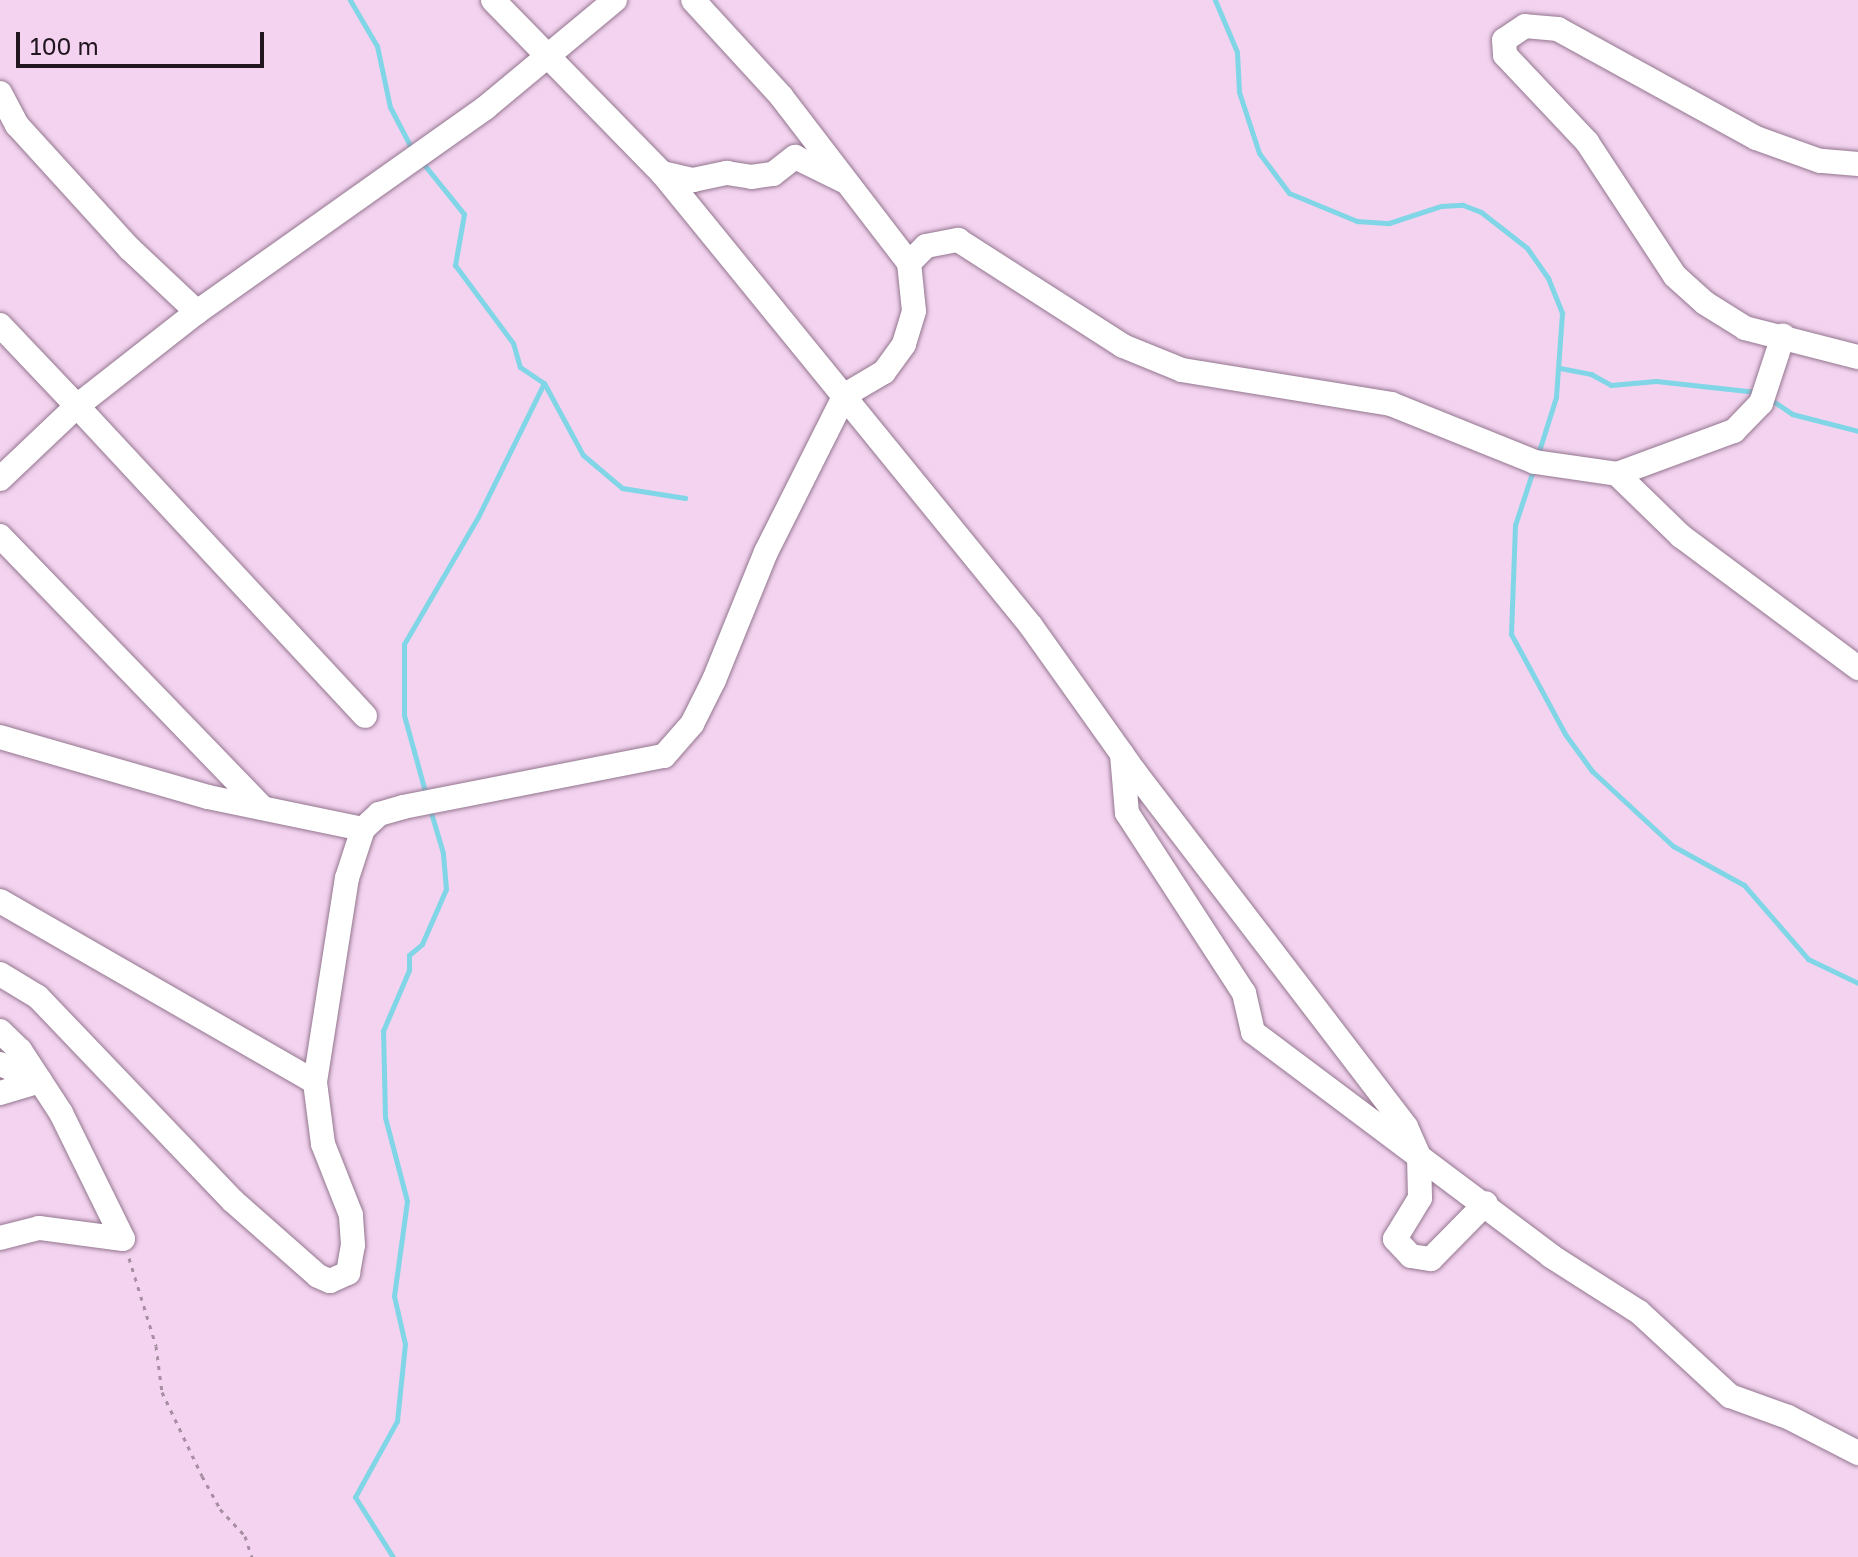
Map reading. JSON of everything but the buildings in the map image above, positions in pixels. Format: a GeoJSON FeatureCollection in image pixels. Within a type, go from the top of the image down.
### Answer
{"type":"FeatureCollection","features":[{"type":"Feature","properties":{"kind":"street"},"geometry":{"type":"LineString","coordinates":[[493,0],[662,173],[700,226],[845,395],[1031,626],[1122,754],[1406,1127],[1419,1156],[1420,1198],[1395,1239],[1411,1256],[1431,1259],[1486,1203]]}},
{"type":"Feature","properties":{"kind":"street"},"geometry":{"type":"LineString","coordinates":[[0,479],[77,406],[197,312],[485,108],[615,0]]}},
{"type":"Feature","properties":{"kind":"street"},"geometry":{"type":"LineString","coordinates":[[0,974],[38,997],[233,1201],[330,1281],[348,1273],[353,1245],[351,1215],[316,1119],[315,1082],[347,878],[363,829],[379,814],[403,807],[664,756],[692,724],[714,680],[766,552],[845,395],[884,372],[904,344],[914,311],[909,263],[781,96],[693,0]]}},
{"type":"Feature","properties":{"kind":"street"},"geometry":{"type":"LineString","coordinates":[[1858,164],[1820,161],[1756,138],[1558,29],[1525,26],[1504,40],[1505,55],[1587,142],[1675,276],[1745,328],[1858,357]]}},
{"type":"Feature","properties":{"kind":"street"},"geometry":{"type":"LineString","coordinates":[[0,93],[27,136],[130,249],[197,312]]}},
{"type":"Feature","properties":{"kind":"street"},"geometry":{"type":"LineString","coordinates":[[662,173],[693,180],[727,173],[751,177],[773,174],[795,157],[852,186]]}},
{"type":"Feature","properties":{"kind":"street"},"geometry":{"type":"LineString","coordinates":[[909,263],[926,246],[958,240],[1123,346],[1182,370],[1391,404],[1535,462],[1617,474],[1734,431],[1761,403],[1783,336]]}},
{"type":"Feature","properties":{"kind":"street"},"geometry":{"type":"LineString","coordinates":[[0,325],[365,716]]}},
{"type":"Feature","properties":{"kind":"street"},"geometry":{"type":"LineString","coordinates":[[1617,474],[1681,536],[1858,668]]}},
{"type":"Feature","properties":{"kind":"street"},"geometry":{"type":"LineString","coordinates":[[0,536],[263,808]]}},
{"type":"Feature","properties":{"kind":"street"},"geometry":{"type":"LineString","coordinates":[[3,741],[263,808],[363,829]]}},
{"type":"Feature","properties":{"kind":"street"},"geometry":{"type":"LineString","coordinates":[[1122,754],[1127,813],[1244,993],[1253,1032],[1486,1203],[1551,1256],[1639,1312],[1730,1396],[1788,1417],[1858,1453]]}},
{"type":"Feature","properties":{"kind":"street"},"geometry":{"type":"LineString","coordinates":[[0,901],[315,1082]]}},
{"type":"Feature","properties":{"kind":"street"},"geometry":{"type":"LineString","coordinates":[[0,1031],[20,1050],[89,1163],[123,1239]]}},
{"type":"Feature","properties":{"kind":"street"},"geometry":{"type":"LineString","coordinates":[[0,1064],[40,1081]]}},
{"type":"Feature","properties":{"kind":"street"},"geometry":{"type":"LineString","coordinates":[[0,1093],[40,1081]]}},
{"type":"Feature","properties":{"kind":"street"},"geometry":{"type":"LineString","coordinates":[[0,1238],[39,1228],[123,1239]]}},
{"type":"Feature","properties":{"kind":"path"},"geometry":{"type":"LineString","coordinates":[[123,1239],[156,1346],[162,1392],[202,1476],[220,1509],[245,1536],[252,1557]]}},
{"type":"Feature","properties":{"kind":"waterway"},"geometry":{"type":"LineString","coordinates":[[350,0],[377,46],[390,107],[413,151]]}},
{"type":"Feature","properties":{"kind":"waterway"},"geometry":{"type":"LineString","coordinates":[[1215,0],[1237,52],[1239,92],[1259,153],[1289,193],[1357,221],[1389,223],[1441,206],[1463,205],[1481,212],[1527,248],[1548,278],[1562,313],[1556,397],[1538,454]]}},
{"type":"Feature","properties":{"kind":"waterway"},"geometry":{"type":"LineString","coordinates":[[422,162],[464,214],[455,265],[513,343],[520,367],[544,383],[583,455],[622,488],[685,498]]}},
{"type":"Feature","properties":{"kind":"waterway"},"geometry":{"type":"LineString","coordinates":[[1560,368],[1591,374],[1611,385],[1656,381],[1756,392]]}},
{"type":"Feature","properties":{"kind":"waterway"},"geometry":{"type":"LineString","coordinates":[[426,795],[404,715],[404,644],[478,517],[544,383]]}},
{"type":"Feature","properties":{"kind":"waterway"},"geometry":{"type":"LineString","coordinates":[[1770,399],[1792,414],[1858,431]]}},
{"type":"Feature","properties":{"kind":"waterway"},"geometry":{"type":"LineString","coordinates":[[1534,467],[1515,525],[1511,634],[1565,734],[1592,771],[1673,846],[1744,885],[1808,959],[1858,983]]}},
{"type":"Feature","properties":{"kind":"waterway"},"geometry":{"type":"LineString","coordinates":[[393,1557],[355,1497],[397,1421],[405,1344],[394,1296],[407,1201],[385,1117],[383,1031],[409,970],[409,955],[422,944],[446,889],[443,853],[430,809]]}}]}
